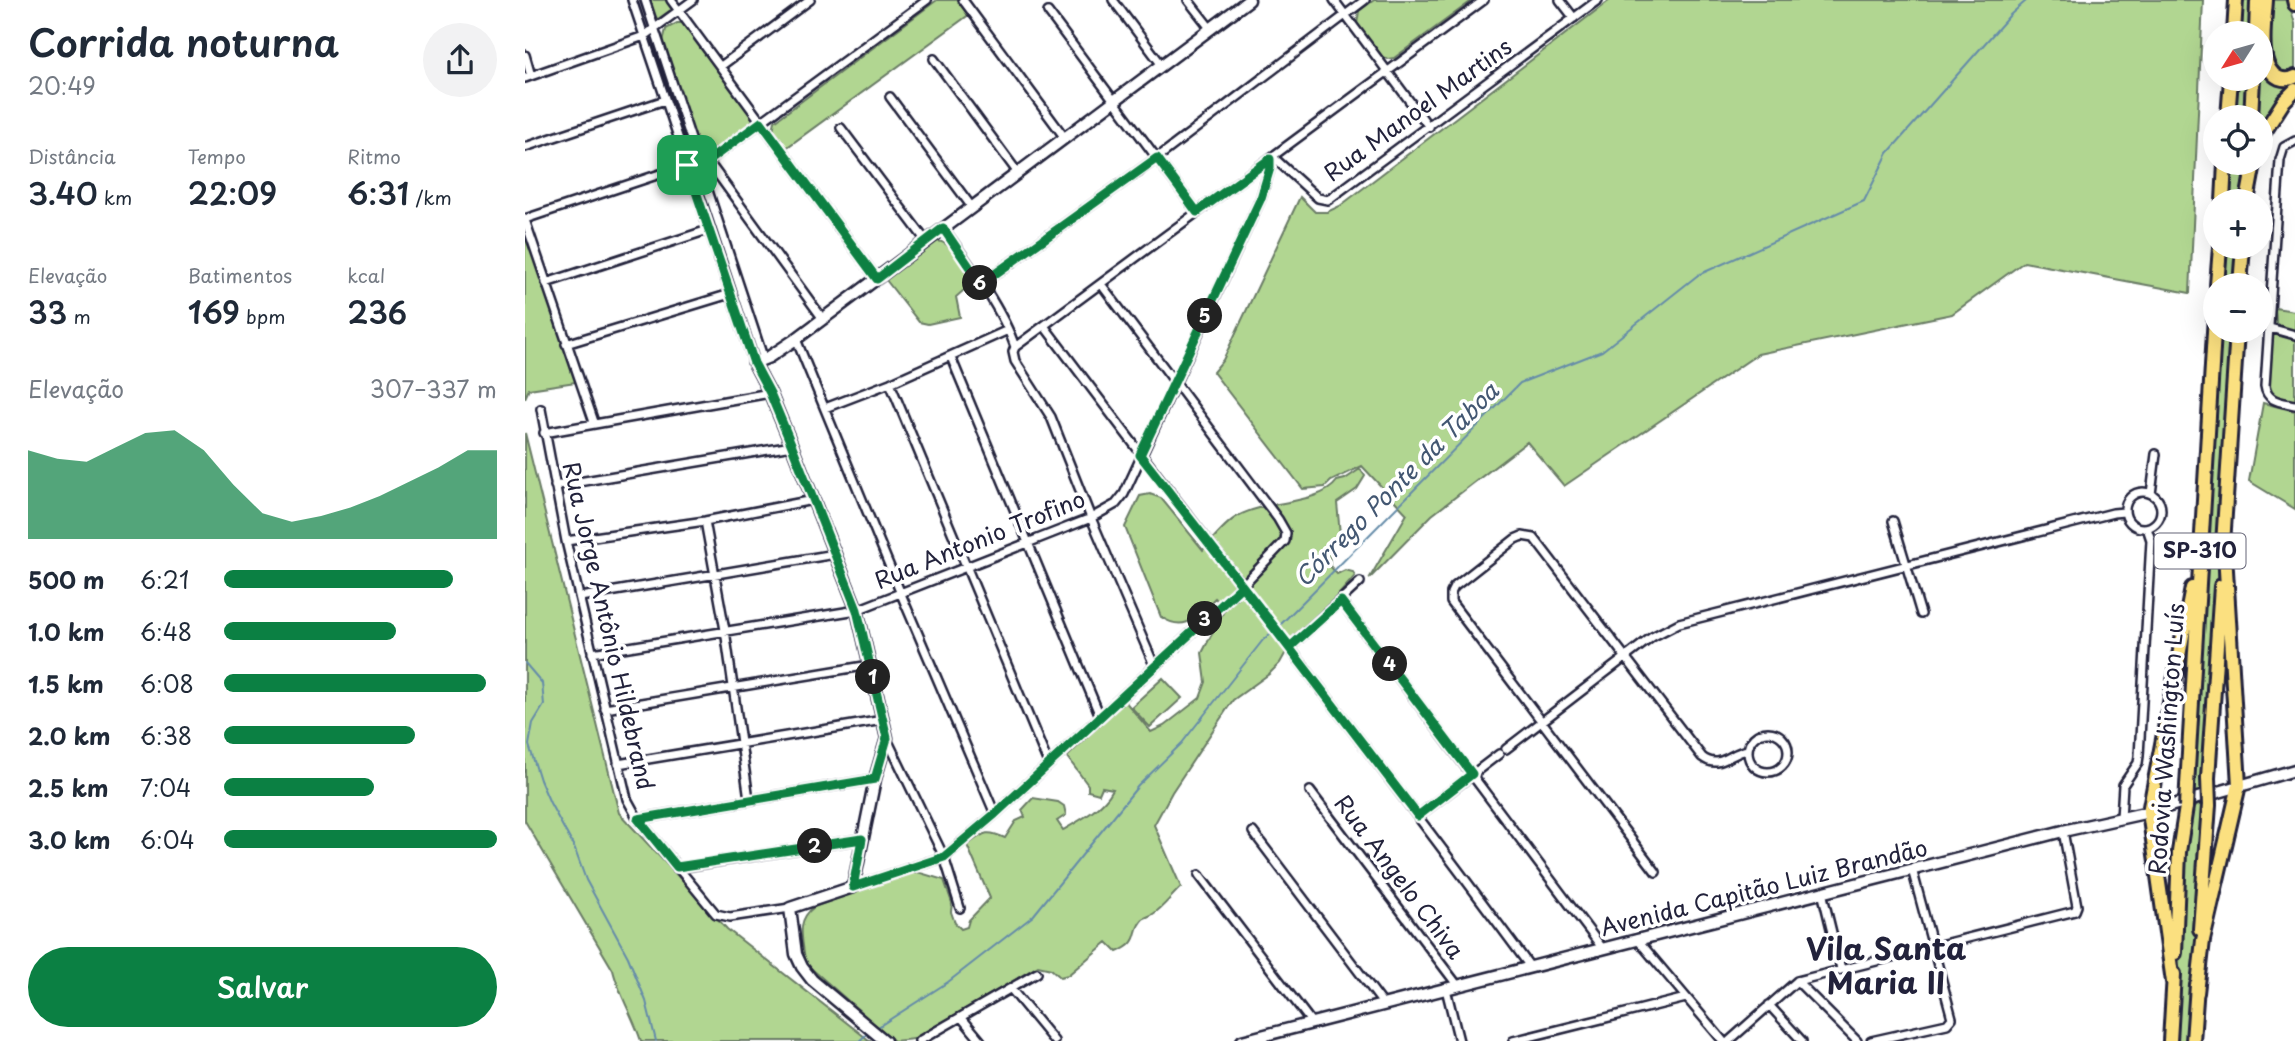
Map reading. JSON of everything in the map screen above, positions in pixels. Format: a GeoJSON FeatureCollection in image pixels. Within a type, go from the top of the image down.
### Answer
{"type":"FeatureCollection","features":[{"type":"Feature","properties":{"kind":"highway"},"geometry":{"type":"LineString","coordinates":[[2235,21],[2236,0]]}},
{"type":"Feature","properties":{"kind":"highway"},"geometry":{"type":"LineString","coordinates":[[2256,21],[2257,0]]}},
{"type":"Feature","properties":{"kind":"highway"},"geometry":{"type":"LineString","coordinates":[[2266,0],[2265,60],[2275,75],[2287,79],[2295,77]]}},
{"type":"Feature","properties":{"kind":"highway"},"geometry":{"type":"LineString","coordinates":[[2273,118],[2295,90]]}},
{"type":"Feature","properties":{"kind":"highway","name":"Rodovia Washington Luís"},"geometry":{"type":"LineString","coordinates":[[2170,1041],[2179,852],[2186,807],[2213,343]]}},
{"type":"Feature","properties":{"kind":"highway","name":"Rodovia Washington Luís"},"geometry":{"type":"LineString","coordinates":[[2194,1037],[2236,343]]}},
{"type":"Feature","properties":{"kind":"highway"},"geometry":{"type":"LineString","coordinates":[[2197,993],[2203,940],[2239,785],[2224,537]]}},
{"type":"Feature","properties":{"kind":"highway"},"geometry":{"type":"LineString","coordinates":[[2173,982],[2149,812],[2200,557]]}},
{"type":"Feature","properties":{"kind":"street"},"geometry":{"type":"LineString","coordinates":[[632,0],[730,294],[857,610],[887,738],[944,857],[960,908]]}},
{"type":"Feature","properties":{"kind":"street"},"geometry":{"type":"LineString","coordinates":[[645,0],[704,162],[759,362]]}},
{"type":"Feature","properties":{"kind":"street"},"geometry":{"type":"LineString","coordinates":[[671,0],[877,279]]}},
{"type":"Feature","properties":{"kind":"street"},"geometry":{"type":"LineString","coordinates":[[525,55],[528,77],[644,36],[693,0]]}},
{"type":"Feature","properties":{"kind":"street"},"geometry":{"type":"LineString","coordinates":[[720,66],[810,0]]}},
{"type":"Feature","properties":{"kind":"street"},"geometry":{"type":"LineString","coordinates":[[594,422],[525,219],[687,165],[704,162],[927,0]]}},
{"type":"Feature","properties":{"kind":"street"},"geometry":{"type":"LineString","coordinates":[[963,0],[1065,138]]}},
{"type":"Feature","properties":{"kind":"street"},"geometry":{"type":"LineString","coordinates":[[1113,0],[1161,64]]}},
{"type":"Feature","properties":{"kind":"street"},"geometry":{"type":"LineString","coordinates":[[1188,0],[1210,28]]}},
{"type":"Feature","properties":{"kind":"street"},"geometry":{"type":"LineString","coordinates":[[759,362],[796,340],[971,206],[1249,0]]}},
{"type":"Feature","properties":{"kind":"street"},"geometry":{"type":"LineString","coordinates":[[1334,0],[1429,127]]}},
{"type":"Feature","properties":{"kind":"street"},"geometry":{"type":"LineString","coordinates":[[981,284],[1157,158],[1365,0]]}},
{"type":"Feature","properties":{"kind":"street"},"geometry":{"type":"LineString","coordinates":[[1154,665],[1051,416],[1015,361],[1015,346],[1045,327],[1483,0]]}},
{"type":"Feature","properties":{"kind":"street"},"geometry":{"type":"LineString","coordinates":[[1560,0],[1574,18]]}},
{"type":"Feature","properties":{"kind":"street","name":"Rua Manoel Martins"},"geometry":{"type":"LineString","coordinates":[[1271,158],[1318,198],[1328,200],[1598,0]]}},
{"type":"Feature","properties":{"kind":"street"},"geometry":{"type":"LineString","coordinates":[[1048,12],[1197,212]]}},
{"type":"Feature","properties":{"kind":"street"},"geometry":{"type":"LineString","coordinates":[[934,59],[1019,173]]}},
{"type":"Feature","properties":{"kind":"street"},"geometry":{"type":"LineString","coordinates":[[890,97],[971,206]]}},
{"type":"Feature","properties":{"kind":"street"},"geometry":{"type":"LineString","coordinates":[[525,147],[666,100]]}},
{"type":"Feature","properties":{"kind":"street"},"geometry":{"type":"LineString","coordinates":[[841,128],[926,242]]}},
{"type":"Feature","properties":{"kind":"street"},"geometry":{"type":"LineString","coordinates":[[2273,278],[2280,160],[2284,147],[2295,141]]}},
{"type":"Feature","properties":{"kind":"street","name":"Rua Antonio Trofino"},"geometry":{"type":"LineString","coordinates":[[592,653],[857,610],[1091,518],[1116,504],[1261,198],[1271,158]]}},
{"type":"Feature","properties":{"kind":"street"},"geometry":{"type":"LineString","coordinates":[[704,162],[823,319]]}},
{"type":"Feature","properties":{"kind":"street"},"geometry":{"type":"LineString","coordinates":[[943,228],[981,284],[1015,346]]}},
{"type":"Feature","properties":{"kind":"street"},"geometry":{"type":"LineString","coordinates":[[546,283],[708,230]]}},
{"type":"Feature","properties":{"kind":"street"},"geometry":{"type":"LineString","coordinates":[[885,1041],[812,980],[802,967],[796,954],[790,908],[944,857],[995,814],[1242,586],[1285,541],[1286,533],[1278,519],[1101,284]]}},
{"type":"Feature","properties":{"kind":"street"},"geometry":{"type":"LineString","coordinates":[[566,344],[730,294]]}},
{"type":"Feature","properties":{"kind":"street"},"geometry":{"type":"LineString","coordinates":[[1045,327],[1531,968]]}},
{"type":"Feature","properties":{"kind":"street"},"geometry":{"type":"LineString","coordinates":[[2273,329],[2295,335]]}},
{"type":"Feature","properties":{"kind":"street"},"geometry":{"type":"LineString","coordinates":[[825,408],[951,357],[1008,330]]}},
{"type":"Feature","properties":{"kind":"street"},"geometry":{"type":"LineString","coordinates":[[796,340],[995,814]]}},
{"type":"Feature","properties":{"kind":"street"},"geometry":{"type":"LineString","coordinates":[[2269,343],[2265,386],[2267,395],[2295,405]]}},
{"type":"Feature","properties":{"kind":"street"},"geometry":{"type":"LineString","coordinates":[[951,357],[1100,716]]}},
{"type":"Feature","properties":{"kind":"street"},"geometry":{"type":"LineString","coordinates":[[890,383],[1048,763]]}},
{"type":"Feature","properties":{"kind":"street"},"geometry":{"type":"LineString","coordinates":[[544,433],[594,422],[770,393]]}},
{"type":"Feature","properties":{"kind":"street","name":"Rua Jorge Antônio Hildebrand"},"geometry":{"type":"LineString","coordinates":[[541,409],[566,541],[627,799],[638,819],[716,915],[730,917],[790,908]]}},
{"type":"Feature","properties":{"kind":"street"},"geometry":{"type":"LineString","coordinates":[[555,486],[792,446]]}},
{"type":"Feature","properties":{"kind":"street"},"geometry":{"type":"LineString","coordinates":[[2151,494],[2156,454]]}},
{"type":"Feature","properties":{"kind":"street"},"geometry":{"type":"LineString","coordinates":[[2143,492],[2151,494],[2160,504],[2161,513],[2155,524],[2138,528],[2130,524],[2124,512],[2125,503],[2130,496],[2143,492]]}},
{"type":"Feature","properties":{"kind":"street"},"geometry":{"type":"LineString","coordinates":[[566,541],[705,521],[813,500]]}},
{"type":"Feature","properties":{"kind":"street"},"geometry":{"type":"LineString","coordinates":[[1506,749],[1660,632],[1689,619],[2124,512]]}},
{"type":"Feature","properties":{"kind":"street"},"geometry":{"type":"LineString","coordinates":[[705,521],[725,630],[750,799]]}},
{"type":"Feature","properties":{"kind":"street"},"geometry":{"type":"LineString","coordinates":[[1893,521],[1921,614]]}},
{"type":"Feature","properties":{"kind":"street"},"geometry":{"type":"LineString","coordinates":[[2121,818],[2123,785],[2138,763],[2139,757],[2151,540],[2147,528]]}},
{"type":"Feature","properties":{"kind":"street"},"geometry":{"type":"LineString","coordinates":[[1656,872],[1451,602],[1450,596],[1454,587],[1515,538],[1527,536],[1537,540],[1705,760],[1721,762],[1748,750]]}},
{"type":"Feature","properties":{"kind":"street"},"geometry":{"type":"LineString","coordinates":[[580,597],[835,554]]}},
{"type":"Feature","properties":{"kind":"street"},"geometry":{"type":"LineString","coordinates":[[1290,647],[1360,582]]}},
{"type":"Feature","properties":{"kind":"street"},"geometry":{"type":"LineString","coordinates":[[1341,601],[1603,949]]}},
{"type":"Feature","properties":{"kind":"street"},"geometry":{"type":"LineString","coordinates":[[605,709],[870,665]]}},
{"type":"Feature","properties":{"kind":"street"},"geometry":{"type":"LineString","coordinates":[[618,764],[883,720]]}},
{"type":"Feature","properties":{"kind":"street"},"geometry":{"type":"LineString","coordinates":[[1767,733],[1781,737],[1786,745],[1787,755],[1784,764],[1777,770],[1763,772],[1751,764],[1748,750],[1754,738],[1767,733]]}},
{"type":"Feature","properties":{"kind":"street"},"geometry":{"type":"LineString","coordinates":[[853,887],[875,779],[887,738]]}},
{"type":"Feature","properties":{"kind":"street"},"geometry":{"type":"LineString","coordinates":[[1418,816],[1499,754]]}},
{"type":"Feature","properties":{"kind":"street","name":"Avenida Capitão Luiz Brandão"},"geometry":{"type":"LineString","coordinates":[[1242,1041],[1912,869],[2149,812],[2295,770]]}},
{"type":"Feature","properties":{"kind":"street"},"geometry":{"type":"LineString","coordinates":[[638,819],[875,779]]}},
{"type":"Feature","properties":{"kind":"street","name":"Rua Angelo Chiva"},"geometry":{"type":"LineString","coordinates":[[1310,791],[1458,986]]}},
{"type":"Feature","properties":{"kind":"street"},"geometry":{"type":"LineString","coordinates":[[1729,1041],[1797,981],[2072,913],[2077,906],[2063,831]]}},
{"type":"Feature","properties":{"kind":"street"},"geometry":{"type":"LineString","coordinates":[[1253,832],[1384,1005]]}},
{"type":"Feature","properties":{"kind":"street"},"geometry":{"type":"LineString","coordinates":[[677,867],[862,839]]}},
{"type":"Feature","properties":{"kind":"street"},"geometry":{"type":"LineString","coordinates":[[1871,1041],[1951,1022],[1952,1018],[1912,869]]}},
{"type":"Feature","properties":{"kind":"street"},"geometry":{"type":"LineString","coordinates":[[1199,874],[1313,1023]]}},
{"type":"Feature","properties":{"kind":"street"},"geometry":{"type":"LineString","coordinates":[[1822,892],[1841,969]]}},
{"type":"Feature","properties":{"kind":"street"},"geometry":{"type":"LineString","coordinates":[[1637,939],[1723,1041]]}},
{"type":"Feature","properties":{"kind":"street"},"geometry":{"type":"LineString","coordinates":[[919,1041],[1037,972]]}},
{"type":"Feature","properties":{"kind":"street"},"geometry":{"type":"LineString","coordinates":[[1797,981],[1857,1041]]}},
{"type":"Feature","properties":{"kind":"street"},"geometry":{"type":"LineString","coordinates":[[1011,989],[1054,1041]]}},
{"type":"Feature","properties":{"kind":"street"},"geometry":{"type":"LineString","coordinates":[[1446,989],[1458,1041]]}},
{"type":"Feature","properties":{"kind":"street"},"geometry":{"type":"LineString","coordinates":[[1513,1041],[1686,998]]}},
{"type":"Feature","properties":{"kind":"street"},"geometry":{"type":"LineString","coordinates":[[1769,1004],[1802,1041]]}},
{"type":"Feature","properties":{"kind":"street"},"geometry":{"type":"LineString","coordinates":[[961,1017],[981,1041]]}},
{"type":"Feature","properties":{"kind":"green space"},"geometry":{"type":"Polygon","coordinates":[[[649,0],[666,0],[672,9],[658,19],[649,0]]]}},
{"type":"Feature","properties":{"kind":"green space"},"geometry":{"type":"Polygon","coordinates":[[[937,0],[959,0],[970,14],[786,148],[773,130],[775,121],[937,0]]]}},
{"type":"Feature","properties":{"kind":"green space"},"geometry":{"type":"Polygon","coordinates":[[[1374,0],[1473,0],[1394,58],[1388,59],[1382,57],[1357,24],[1359,11],[1374,0]]]}},
{"type":"Feature","properties":{"kind":"green space"},"geometry":{"type":"Polygon","coordinates":[[[1610,0],[2203,0],[2190,293],[2024,262],[1952,314],[1758,354],[1564,486],[1527,442],[1432,515],[1369,579],[1407,514],[1362,466],[1331,481],[1325,487],[1303,489],[1213,372],[1223,360],[1300,197],[1315,212],[1327,212],[1340,206],[1610,0]]]}},
{"type":"Feature","properties":{"kind":"green space"},"geometry":{"type":"Polygon","coordinates":[[[2239,0],[2254,0],[2253,21],[2238,21],[2239,0]]]}},
{"type":"Feature","properties":{"kind":"green space"},"geometry":{"type":"Polygon","coordinates":[[[2271,0],[2288,0],[2295,24],[2295,72],[2290,74],[2281,70],[2275,63],[2273,21],[2270,21],[2271,0]]]}},
{"type":"Feature","properties":{"kind":"green space"},"geometry":{"type":"Polygon","coordinates":[[[677,23],[684,23],[753,118],[752,124],[717,150],[706,150],[696,140],[663,42],[666,29],[677,23]]]}},
{"type":"Feature","properties":{"kind":"green space"},"geometry":{"type":"Polygon","coordinates":[[[654,47],[658,49],[687,144],[683,142],[653,51],[654,47]]]}},
{"type":"Feature","properties":{"kind":"green space"},"geometry":{"type":"Polygon","coordinates":[[[2273,70],[2284,84],[2293,87],[2273,114],[2273,105],[2258,105],[2259,91],[2273,91],[2273,70]]]}},
{"type":"Feature","properties":{"kind":"green space"},"geometry":{"type":"Polygon","coordinates":[[[2233,91],[2248,91],[2247,105],[2233,105],[2233,91]]]}},
{"type":"Feature","properties":{"kind":"green space"},"geometry":{"type":"Polygon","coordinates":[[[2228,175],[2243,175],[2242,189],[2228,189],[2228,175]]]}},
{"type":"Feature","properties":{"kind":"green space"},"geometry":{"type":"Polygon","coordinates":[[[700,181],[756,346],[754,347],[751,346],[697,184],[700,181]]]}},
{"type":"Feature","properties":{"kind":"green space"},"geometry":{"type":"Polygon","coordinates":[[[525,231],[576,382],[529,389],[525,398],[525,231]]]}},
{"type":"Feature","properties":{"kind":"green space"},"geometry":{"type":"Polygon","coordinates":[[[936,241],[953,250],[972,283],[956,297],[960,317],[928,324],[919,322],[886,280],[936,241]]]}},
{"type":"Feature","properties":{"kind":"green space"},"geometry":{"type":"Polygon","coordinates":[[[2223,259],[2238,259],[2237,273],[2223,273],[2223,259]]]}},
{"type":"Feature","properties":{"kind":"green space"},"geometry":{"type":"Polygon","coordinates":[[[2275,308],[2295,311],[2295,331],[2282,328],[2276,323],[2275,308]]]}},
{"type":"Feature","properties":{"kind":"green space"},"geometry":{"type":"Polygon","coordinates":[[[2274,332],[2295,337],[2295,402],[2274,396],[2267,385],[2274,332]]]}},
{"type":"Feature","properties":{"kind":"green space"},"geometry":{"type":"Polygon","coordinates":[[[2217,343],[2232,343],[2205,791],[2193,794],[2217,343]]]}},
{"type":"Feature","properties":{"kind":"green space"},"geometry":{"type":"Polygon","coordinates":[[[2263,403],[2295,411],[2295,509],[2249,481],[2263,403]]]}},
{"type":"Feature","properties":{"kind":"green space"},"geometry":{"type":"Polygon","coordinates":[[[525,433],[619,813],[727,929],[870,1041],[641,1041],[613,970],[525,821],[525,433]]]}},
{"type":"Feature","properties":{"kind":"green space"},"geometry":{"type":"Polygon","coordinates":[[[1360,469],[1365,476],[1357,489],[1337,503],[1340,534],[1329,546],[1330,566],[1337,574],[1345,570],[1353,572],[1355,576],[1333,601],[1295,636],[1280,663],[1233,700],[1172,792],[1154,825],[1181,887],[1157,911],[1143,919],[1130,944],[1117,952],[1107,942],[1068,975],[1060,977],[1051,969],[1038,966],[914,1039],[894,1041],[805,963],[802,926],[814,907],[914,871],[944,880],[955,923],[961,929],[967,927],[969,920],[990,898],[967,845],[985,834],[1005,838],[1016,821],[1025,817],[1022,810],[1033,798],[1058,802],[1064,806],[1066,815],[1057,821],[1063,830],[1084,818],[1098,808],[1113,789],[1102,787],[1099,794],[1088,791],[1088,785],[1067,757],[1124,700],[1151,732],[1164,726],[1200,698],[1206,682],[1202,653],[1225,609],[1215,598],[1197,616],[1185,623],[1170,622],[1161,617],[1125,527],[1140,496],[1150,494],[1161,498],[1203,550],[1238,516],[1262,507],[1318,494],[1360,469]]]}},
{"type":"Feature","properties":{"kind":"green space"},"geometry":{"type":"Polygon","coordinates":[[[1163,678],[1182,698],[1150,727],[1131,707],[1163,678]]]}},
{"type":"Feature","properties":{"kind":"green space"},"geometry":{"type":"Polygon","coordinates":[[[2204,803],[2189,1041],[2174,1041],[2189,809],[2204,803]]]}},
{"type":"Feature","properties":{"kind":"waterway","name":"Córrego Ponte da Taboa"},"geometry":{"type":"LineString","coordinates":[[1280,625],[1520,383],[1602,351],[1698,275],[1864,201],[1888,153],[2010,15],[2027,0]]}},
{"type":"Feature","properties":{"kind":"waterway","name":"Córrego Ponte da Taboa"},"geometry":{"type":"LineString","coordinates":[[878,1027],[948,982],[1033,916],[1138,786],[1182,743],[1271,633]]}},
{"type":"Feature","properties":{"kind":"waterway"},"geometry":{"type":"LineString","coordinates":[[525,663],[542,683],[544,705],[533,723],[529,745],[540,780],[574,847],[586,880],[628,957],[646,1001],[656,1041]]}},
{"type":"Feature","properties":{"kind":"waterway","name":"Córrego Ponte da Taboa"},"geometry":{"type":"LineString","coordinates":[[859,1041],[867,1034]]}},
{"type":"Feature","properties":{"kind":"district","name":"Vila Santa Maria II"},"geometry":{"type":"Point","coordinates":[1886,967]}},
{"type":"Feature","properties":{"kind":"route"},"geometry":{"type":"LineString","coordinates":[[761,122],[877,279],[943,228],[981,284],[1157,158],[1197,212],[1270,159],[1261,198],[1140,455],[1290,647],[1341,601],[1472,774],[1418,816],[1242,586],[995,814],[944,857],[853,887],[862,839],[677,867],[638,819],[875,779],[887,738],[857,610],[770,393],[754,363],[687,165],[708,161],[761,122]]}}]}
